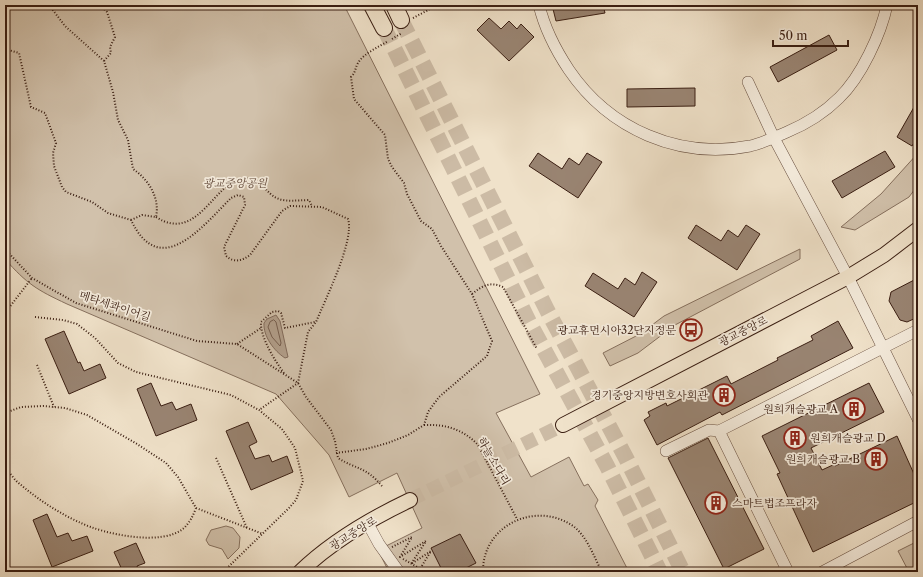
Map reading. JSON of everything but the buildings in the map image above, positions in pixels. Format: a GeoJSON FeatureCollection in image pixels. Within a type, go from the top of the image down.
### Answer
{"type":"FeatureCollection","features":[{"type":"Feature","properties":{"kind":"highway"},"geometry":{"type":"LineString","coordinates":[[372,5],[384,28]]}},
{"type":"Feature","properties":{"kind":"highway"},"geometry":{"type":"LineString","coordinates":[[394,5],[404,24]]}},
{"type":"Feature","properties":{"kind":"main road","name":"광교중앙로"},"geometry":{"type":"LineString","coordinates":[[563,425],[848,277],[884,255],[918,229]]}},
{"type":"Feature","properties":{"kind":"main road","name":"광교중앙로"},"geometry":{"type":"LineString","coordinates":[[300,572],[327,548],[367,522],[410,500]]}},
{"type":"Feature","properties":{"kind":"street"},"geometry":{"type":"LineString","coordinates":[[539,5],[543,23],[552,46],[575,80],[600,107],[639,132],[675,144],[703,149],[751,146],[774,138],[816,118],[846,91],[870,51],[888,5]]}},
{"type":"Feature","properties":{"kind":"street"},"geometry":{"type":"LineString","coordinates":[[748,82],[774,138],[848,277],[918,419]]}},
{"type":"Feature","properties":{"kind":"street"},"geometry":{"type":"LineString","coordinates":[[666,451],[710,430],[719,432],[918,330]]}},
{"type":"Feature","properties":{"kind":"street"},"geometry":{"type":"LineString","coordinates":[[719,432],[788,572]]}},
{"type":"Feature","properties":{"kind":"street"},"geometry":{"type":"LineString","coordinates":[[822,572],[918,521]]}},
{"type":"Feature","properties":{"kind":"street"},"geometry":{"type":"LineString","coordinates":[[367,522],[384,546],[399,572]]}},
{"type":"Feature","properties":{"kind":"path"},"geometry":{"type":"LineString","coordinates":[[49,5],[65,26],[104,61],[113,92],[118,120],[128,140],[133,169],[143,175],[151,187],[158,206],[156,217]]}},
{"type":"Feature","properties":{"kind":"path"},"geometry":{"type":"LineString","coordinates":[[100,5],[107,12],[115,37],[110,46],[110,54],[104,61]]}},
{"type":"Feature","properties":{"kind":"path"},"geometry":{"type":"LineString","coordinates":[[336,453],[366,449],[388,443],[408,435],[424,425],[428,412],[439,397],[489,353],[492,342],[472,294],[441,246],[432,229],[425,224],[418,215],[407,194],[404,182],[392,168],[388,158],[385,134],[373,119],[356,103],[352,92],[353,87],[351,77],[363,58],[404,24],[432,8]]}},
{"type":"Feature","properties":{"kind":"path"},"geometry":{"type":"LineString","coordinates":[[5,49],[19,53],[24,85],[31,107],[45,113],[50,123],[56,143],[53,153],[54,166],[62,188],[66,192],[92,202],[108,213],[131,220],[142,215],[156,217],[165,223],[180,223],[195,218],[230,184],[243,178],[259,180],[268,194],[283,201],[309,200],[312,206]]}},
{"type":"Feature","properties":{"kind":"path"},"geometry":{"type":"LineString","coordinates":[[131,220],[138,234],[143,240],[165,248],[176,246],[196,233],[231,198],[235,195],[241,195],[246,200],[245,204],[224,247],[226,256],[230,259],[240,260],[250,255],[286,208],[294,205],[322,207],[348,219],[350,228],[348,243],[316,322],[308,332],[298,384],[259,410]]}},
{"type":"Feature","properties":{"kind":"path","name":"메타세콰이어길"},"geometry":{"type":"LineString","coordinates":[[5,249],[32,278],[76,303],[198,341],[213,344],[237,344]]}},
{"type":"Feature","properties":{"kind":"path"},"geometry":{"type":"LineString","coordinates":[[5,313],[32,278]]}},
{"type":"Feature","properties":{"kind":"path"},"geometry":{"type":"LineString","coordinates":[[472,294],[486,285],[492,284],[502,287],[537,349]]}},
{"type":"Feature","properties":{"kind":"path"},"geometry":{"type":"LineString","coordinates":[[286,375],[275,362],[261,328],[264,318],[278,311],[281,313],[285,328],[316,322]]}},
{"type":"Feature","properties":{"kind":"path"},"geometry":{"type":"LineString","coordinates":[[35,317],[63,320],[77,324],[94,338],[118,363],[136,372],[231,395],[272,419],[289,438],[298,457],[303,481],[296,500],[224,572]]}},
{"type":"Feature","properties":{"kind":"path"},"geometry":{"type":"LineString","coordinates":[[261,328],[237,344],[298,384],[331,430],[335,441],[338,458],[364,469],[373,475],[382,486]]}},
{"type":"Feature","properties":{"kind":"path"},"geometry":{"type":"LineString","coordinates":[[37,365],[54,407]]}},
{"type":"Feature","properties":{"kind":"path"},"geometry":{"type":"LineString","coordinates":[[5,413],[20,407],[54,407],[87,415],[154,454],[166,463],[178,477],[196,508],[262,534]]}},
{"type":"Feature","properties":{"kind":"path","name":"하늘소다리"},"geometry":{"type":"LineString","coordinates":[[424,425],[442,425],[468,435],[478,444],[517,519]]}},
{"type":"Feature","properties":{"kind":"path"},"geometry":{"type":"LineString","coordinates":[[216,458],[247,528]]}},
{"type":"Feature","properties":{"kind":"path"},"geometry":{"type":"LineString","coordinates":[[5,467],[20,484],[49,505],[81,523],[118,534],[145,537],[172,535],[183,529],[191,521],[196,508]]}},
{"type":"Feature","properties":{"kind":"path"},"geometry":{"type":"LineString","coordinates":[[483,572],[483,564],[487,550],[495,536],[506,525],[517,519],[533,516],[544,516],[572,525],[584,538],[602,572]]}},
{"type":"Feature","properties":{"kind":"path"},"geometry":{"type":"LineString","coordinates":[[384,546],[412,537],[400,557]]}},
{"type":"Feature","properties":{"kind":"path"},"geometry":{"type":"LineString","coordinates":[[400,557],[426,541],[411,564]]}},
{"type":"Feature","properties":{"kind":"path"},"geometry":{"type":"LineString","coordinates":[[384,546],[426,572]]}},
{"type":"Feature","properties":{"kind":"path"},"geometry":{"type":"LineString","coordinates":[[411,564],[431,551],[420,569]]}},
{"type":"Feature","properties":{"kind":"green space","name":"광교중앙공원"},"geometry":{"type":"Polygon","coordinates":[[[5,5],[344,5],[540,394],[496,413],[531,477],[569,457],[584,486],[588,484],[598,500],[595,506],[629,572],[389,572],[378,550],[422,528],[397,473],[349,497],[329,455],[276,394],[67,304],[48,295],[26,281],[5,259],[5,5]]]}},
{"type":"Feature","properties":{"kind":"green space"},"geometry":{"type":"Polygon","coordinates":[[[918,153],[918,185],[909,197],[855,230],[841,227],[881,194],[918,153]]]}},
{"type":"Feature","properties":{"kind":"green space"},"geometry":{"type":"Polygon","coordinates":[[[800,249],[800,259],[675,325],[638,353],[610,366],[603,353],[640,334],[664,316],[800,249]]]}},
{"type":"Feature","properties":{"kind":"green space"},"geometry":{"type":"Polygon","coordinates":[[[226,526],[233,528],[240,537],[239,548],[228,559],[222,549],[209,545],[206,540],[211,530],[226,526]]]}},
{"type":"Feature","properties":{"kind":"green space"},"geometry":{"type":"Polygon","coordinates":[[[918,541],[918,572],[909,572],[898,551],[918,541]]]}},
{"type":"Feature","properties":{"kind":"water"},"geometry":{"type":"Polygon","coordinates":[[[276,315],[280,321],[288,357],[285,358],[270,343],[265,333],[264,323],[267,319],[276,315]]]}},
{"type":"Feature","properties":{"kind":"tunnel"},"geometry":{"type":"LineString","coordinates":[[401,20],[547,310],[626,458],[683,572]]}},
{"type":"Feature","properties":{"kind":"tunnel"},"geometry":{"type":"LineString","coordinates":[[384,28],[529,322],[607,466],[660,572]]}},
{"type":"Feature","properties":{"kind":"tunnel"},"geometry":{"type":"LineString","coordinates":[[410,500],[563,425]]}},
{"type":"Feature","properties":{"kind":"place","name":"광교휴먼시아32단지정문"},"geometry":{"type":"Point","coordinates":[691,330]}},
{"type":"Feature","properties":{"kind":"place","name":"경기중앙지방변호사회관"},"geometry":{"type":"Point","coordinates":[724,395]}},
{"type":"Feature","properties":{"kind":"place","name":"원희캐슬광교 A"},"geometry":{"type":"Point","coordinates":[854,409]}},
{"type":"Feature","properties":{"kind":"place","name":"원희캐슬광교 D"},"geometry":{"type":"Point","coordinates":[795,438]}},
{"type":"Feature","properties":{"kind":"place","name":"원희캐슬광교 B"},"geometry":{"type":"Point","coordinates":[876,459]}},
{"type":"Feature","properties":{"kind":"place","name":"스마트법조프라자"},"geometry":{"type":"Point","coordinates":[716,503]}}]}
